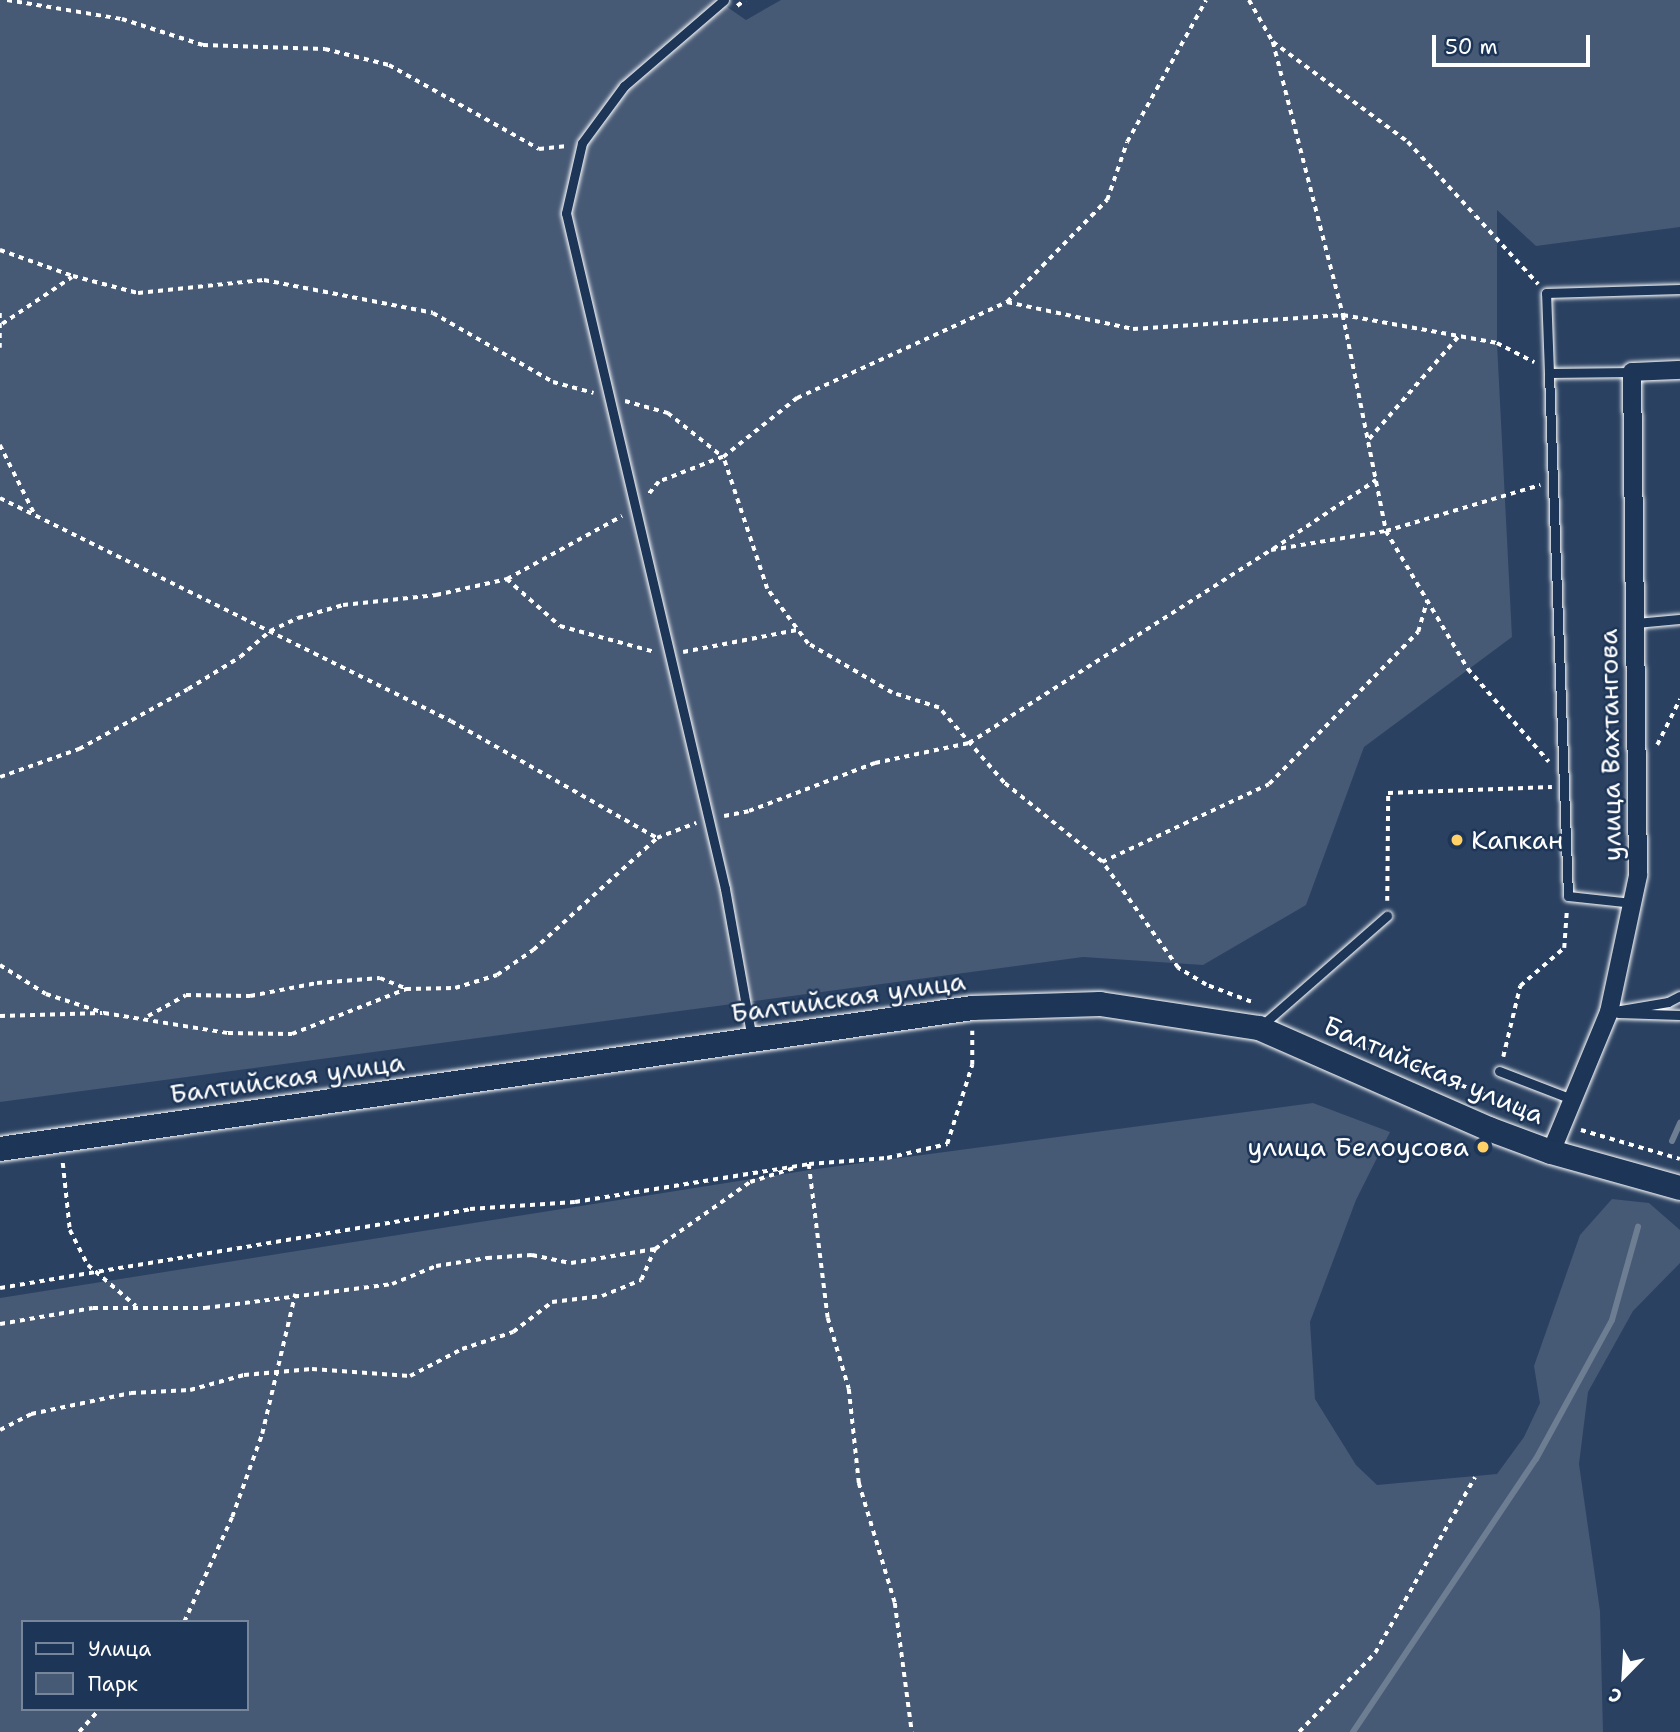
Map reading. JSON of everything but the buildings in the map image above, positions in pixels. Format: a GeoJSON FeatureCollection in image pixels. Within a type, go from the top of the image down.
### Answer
{"type":"FeatureCollection","features":[{"type":"Feature","properties":{"kind":"main road","name":"Балтийская улица"},"geometry":{"type":"LineString","coordinates":[[0,1149],[972,1008],[1100,1004],[1268,1020],[1552,1152],[1680,1188]]}},
{"type":"Feature","properties":{"kind":"street"},"geometry":{"type":"LineString","coordinates":[[1632,372],[1680,370]]}},
{"type":"Feature","properties":{"kind":"street","name":"улица Вахтангова"},"geometry":{"type":"LineString","coordinates":[[1552,1152],[1609,1012],[1638,875],[1632,372]]}},
{"type":"Feature","properties":{"kind":"lane"},"geometry":{"type":"LineString","coordinates":[[724,0],[624,86],[582,143],[566,213],[606,396],[707,818],[753,1041]]}},
{"type":"Feature","properties":{"kind":"lane"},"geometry":{"type":"LineString","coordinates":[[1632,903],[1568,897],[1546,293],[1680,289]]}},
{"type":"Feature","properties":{"kind":"lane"},"geometry":{"type":"LineString","coordinates":[[1549,373],[1632,372]]}},
{"type":"Feature","properties":{"kind":"lane"},"geometry":{"type":"LineString","coordinates":[[1635,622],[1680,619]]}},
{"type":"Feature","properties":{"kind":"lane"},"geometry":{"type":"LineString","coordinates":[[1268,1020],[1387,916]]}},
{"type":"Feature","properties":{"kind":"lane"},"geometry":{"type":"LineString","coordinates":[[1609,1012],[1668,1002],[1680,996]]}},
{"type":"Feature","properties":{"kind":"lane"},"geometry":{"type":"LineString","coordinates":[[1609,1012],[1641,1017],[1680,1015]]}},
{"type":"Feature","properties":{"kind":"lane"},"geometry":{"type":"LineString","coordinates":[[1499,1071],[1574,1100]]}},
{"type":"Feature","properties":{"kind":"path"},"geometry":{"type":"LineString","coordinates":[[7,0],[122,19],[203,45],[338,52],[389,65],[539,149],[582,143]]}},
{"type":"Feature","properties":{"kind":"path"},"geometry":{"type":"LineString","coordinates":[[735,8],[745,0]]}},
{"type":"Feature","properties":{"kind":"path"},"geometry":{"type":"LineString","coordinates":[[639,491],[641,502],[659,482],[723,457],[797,398],[1007,302],[1107,200],[1127,142],[1206,0]]}},
{"type":"Feature","properties":{"kind":"path"},"geometry":{"type":"LineString","coordinates":[[1249,0],[1273,42],[1343,314],[1386,530],[1468,669],[1564,783]]}},
{"type":"Feature","properties":{"kind":"path"},"geometry":{"type":"LineString","coordinates":[[1273,42],[1408,142],[1546,293]]}},
{"type":"Feature","properties":{"kind":"path"},"geometry":{"type":"LineString","coordinates":[[0,250],[73,276],[138,293],[264,280],[433,313],[553,382],[606,396]]}},
{"type":"Feature","properties":{"kind":"path"},"geometry":{"type":"LineString","coordinates":[[2,324],[73,276]]}},
{"type":"Feature","properties":{"kind":"path"},"geometry":{"type":"LineString","coordinates":[[1007,302],[1133,329],[1343,314],[1518,350],[1549,373]]}},
{"type":"Feature","properties":{"kind":"path"},"geometry":{"type":"LineString","coordinates":[[0,313],[0,348]]}},
{"type":"Feature","properties":{"kind":"path"},"geometry":{"type":"LineString","coordinates":[[1369,439],[1459,336]]}},
{"type":"Feature","properties":{"kind":"path"},"geometry":{"type":"LineString","coordinates":[[620,411],[618,399],[668,413],[723,457],[766,589],[808,644],[892,693],[939,708],[1004,783],[1102,862],[1178,968],[1268,1020]]}},
{"type":"Feature","properties":{"kind":"path"},"geometry":{"type":"LineString","coordinates":[[0,445],[35,515]]}},
{"type":"Feature","properties":{"kind":"path"},"geometry":{"type":"LineString","coordinates":[[0,1016],[104,1013],[146,1017],[228,1033],[292,1034],[406,989],[455,988],[498,975],[533,950],[657,838],[707,818],[749,811],[875,763],[969,743],[1376,481]]}},
{"type":"Feature","properties":{"kind":"path"},"geometry":{"type":"LineString","coordinates":[[1271,550],[1386,530],[1553,481]]}},
{"type":"Feature","properties":{"kind":"path"},"geometry":{"type":"LineString","coordinates":[[0,498],[451,721],[657,838]]}},
{"type":"Feature","properties":{"kind":"path"},"geometry":{"type":"LineString","coordinates":[[0,777],[79,749],[240,657],[270,631],[343,605],[436,596],[507,579],[635,509]]}},
{"type":"Feature","properties":{"kind":"path"},"geometry":{"type":"LineString","coordinates":[[507,579],[560,626],[669,655],[797,629]]}},
{"type":"Feature","properties":{"kind":"path"},"geometry":{"type":"LineString","coordinates":[[1102,862],[1269,784],[1418,632],[1427,600]]}},
{"type":"Feature","properties":{"kind":"path"},"geometry":{"type":"LineString","coordinates":[[1387,916],[1388,793],[1564,783]]}},
{"type":"Feature","properties":{"kind":"path"},"geometry":{"type":"LineString","coordinates":[[1499,1071],[1520,986],[1564,948],[1568,897]]}},
{"type":"Feature","properties":{"kind":"path"},"geometry":{"type":"LineString","coordinates":[[0,965],[46,994],[104,1013]]}},
{"type":"Feature","properties":{"kind":"path"},"geometry":{"type":"LineString","coordinates":[[146,1017],[186,995],[250,996],[317,983],[380,978],[406,989]]}},
{"type":"Feature","properties":{"kind":"path"},"geometry":{"type":"LineString","coordinates":[[0,1288],[470,1209],[575,1202],[808,1164],[887,1157],[947,1144],[972,1065],[972,1008]]}},
{"type":"Feature","properties":{"kind":"path"},"geometry":{"type":"LineString","coordinates":[[1353,1042],[1564,1125],[1680,1158]]}},
{"type":"Feature","properties":{"kind":"path"},"geometry":{"type":"LineString","coordinates":[[63,1159],[70,1230],[96,1272],[136,1307]]}},
{"type":"Feature","properties":{"kind":"path"},"geometry":{"type":"LineString","coordinates":[[0,1324],[93,1308],[205,1308],[295,1294],[391,1284],[436,1266],[487,1258],[532,1255],[570,1263],[654,1249],[750,1182],[808,1164]]}},
{"type":"Feature","properties":{"kind":"path"},"geometry":{"type":"LineString","coordinates":[[808,1164],[828,1318],[849,1389],[859,1483],[895,1603],[912,1732]]}},
{"type":"Feature","properties":{"kind":"path"},"geometry":{"type":"LineString","coordinates":[[0,1430],[31,1414],[131,1393],[190,1390],[244,1375],[312,1369],[410,1376],[462,1349],[513,1332],[552,1302],[602,1296],[641,1280],[654,1249]]}},
{"type":"Feature","properties":{"kind":"path"},"geometry":{"type":"LineString","coordinates":[[185,1620],[232,1517],[262,1434],[295,1294]]}},
{"type":"Feature","properties":{"kind":"path"},"geometry":{"type":"LineString","coordinates":[[1299,1732],[1376,1653],[1475,1477]]}},
{"type":"Feature","properties":{"kind":"path"},"geometry":{"type":"LineString","coordinates":[[79,1732],[98,1711]]}},
{"type":"Feature","properties":{"kind":"green space"},"geometry":{"type":"Polygon","coordinates":[[[0,0],[717,0],[746,20],[781,0],[1680,0],[1680,227],[1536,246],[1497,210],[1497,343],[1512,637],[1364,747],[1306,905],[1203,965],[1083,957],[0,1102],[0,0]]]}},
{"type":"Feature","properties":{"kind":"green space"},"geometry":{"type":"Polygon","coordinates":[[[1313,1103],[1390,1132],[1356,1200],[1310,1322],[1315,1399],[1356,1465],[1377,1485],[1497,1474],[1524,1437],[1540,1403],[1534,1366],[1580,1235],[1612,1199],[1649,1203],[1680,1230],[1680,1263],[1633,1311],[1588,1392],[1579,1464],[1600,1611],[1603,1732],[0,1732],[0,1298],[809,1170],[1313,1103]]]}},
{"type":"Feature","properties":{"kind":"waterway"},"geometry":{"type":"LineString","coordinates":[[1672,1141],[1680,1123]]}},
{"type":"Feature","properties":{"kind":"waterway"},"geometry":{"type":"LineString","coordinates":[[1353,1732],[1536,1459],[1612,1320],[1638,1227]]}},
{"type":"Feature","properties":{"kind":"place","name":"Капкан"},"geometry":{"type":"Point","coordinates":[1457,840]}},
{"type":"Feature","properties":{"kind":"place","name":"улица Белоусова"},"geometry":{"type":"Point","coordinates":[1483,1147]}}]}
